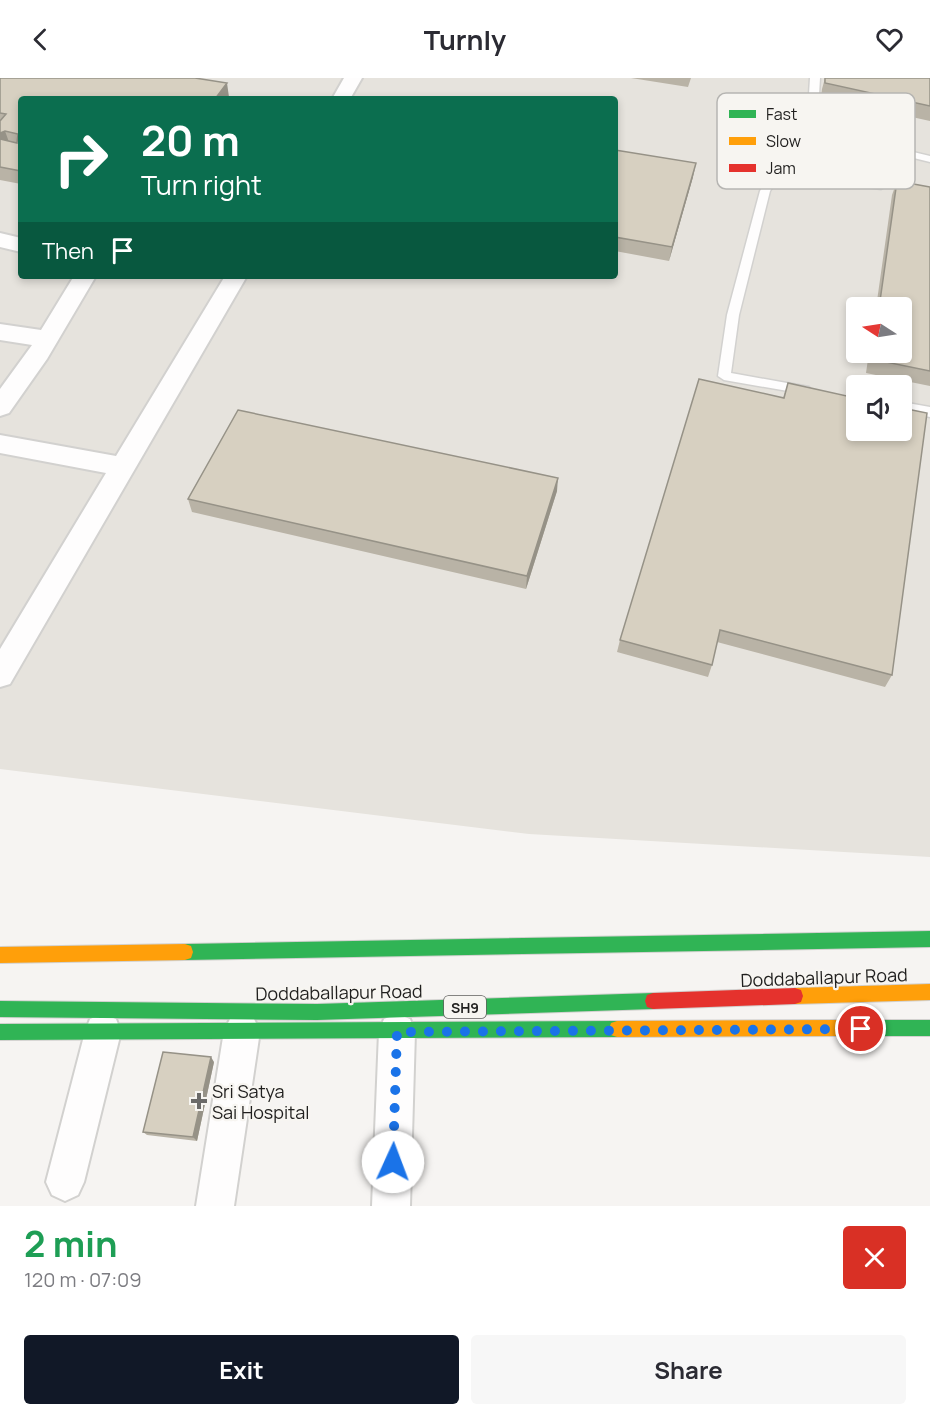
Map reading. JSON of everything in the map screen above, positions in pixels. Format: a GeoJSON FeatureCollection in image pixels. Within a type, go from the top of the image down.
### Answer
{"type":"FeatureCollection","features":[{"type":"Feature","properties":{"kind":"main road"},"geometry":{"type":"LineString","coordinates":[[0,955],[930,939]]}},
{"type":"Feature","properties":{"kind":"main road","name":"Doddaballapur Road"},"geometry":{"type":"LineString","coordinates":[[0,1009],[317,1012],[930,992]]}},
{"type":"Feature","properties":{"kind":"main road"},"geometry":{"type":"LineString","coordinates":[[0,1032],[930,1028]]}},
{"type":"Feature","properties":{"kind":"street"},"geometry":{"type":"LineString","coordinates":[[343,96],[353,78]]}},
{"type":"Feature","properties":{"kind":"street"},"geometry":{"type":"LineString","coordinates":[[0,240],[18,244]]}},
{"type":"Feature","properties":{"kind":"street"},"geometry":{"type":"LineString","coordinates":[[0,407],[47,339],[82,279]]}},
{"type":"Feature","properties":{"kind":"street"},"geometry":{"type":"LineString","coordinates":[[0,675],[234,279]]}},
{"type":"Feature","properties":{"kind":"street"},"geometry":{"type":"LineString","coordinates":[[0,332],[47,339]]}},
{"type":"Feature","properties":{"kind":"street"},"geometry":{"type":"LineString","coordinates":[[0,444],[123,467]]}},
{"type":"Feature","properties":{"kind":"street"},"geometry":{"type":"LineString","coordinates":[[215,1206],[242,1031]]}},
{"type":"Feature","properties":{"kind":"street"},"geometry":{"type":"LineString","coordinates":[[65,1182],[103,1032]]}},
{"type":"Feature","properties":{"kind":"street"},"geometry":{"type":"LineString","coordinates":[[392,1206],[397,1032]]}},
{"type":"Feature","properties":{"kind":"lane"},"geometry":{"type":"LineString","coordinates":[[814,93],[815,78]]}},
{"type":"Feature","properties":{"kind":"lane"},"geometry":{"type":"LineString","coordinates":[[915,155],[930,159]]}},
{"type":"Feature","properties":{"kind":"lane"},"geometry":{"type":"LineString","coordinates":[[766,189],[733,315],[724,376],[812,391]]}},
{"type":"Feature","properties":{"kind":"lane"},"geometry":{"type":"LineString","coordinates":[[912,409],[930,412]]}},
{"type":"Feature","properties":{"kind":"shaded area"},"geometry":{"type":"Polygon","coordinates":[[[0,78],[930,78],[930,857],[529,834],[0,769],[0,78]]]}},
{"type":"Feature","properties":{"kind":"building"},"geometry":{"type":"Polygon","coordinates":[[[0,78],[195,78],[227,83],[217,96],[18,96],[18,134],[5,131],[0,133],[0,121],[6,114],[0,113],[0,78]]]}},
{"type":"Feature","properties":{"kind":"building"},"geometry":{"type":"Polygon","coordinates":[[[825,78],[930,78],[930,106],[915,103],[915,93],[871,93],[825,83],[825,78]]]}},
{"type":"Feature","properties":{"kind":"building"},"geometry":{"type":"Polygon","coordinates":[[[18,134],[18,170],[0,167],[0,139],[17,143],[18,134]]]}},
{"type":"Feature","properties":{"kind":"building"},"geometry":{"type":"Polygon","coordinates":[[[618,150],[696,163],[672,247],[618,238],[618,150]]]}},
{"type":"Feature","properties":{"kind":"building"},"geometry":{"type":"Polygon","coordinates":[[[915,184],[930,187],[930,371],[891,363],[912,363],[912,297],[881,297],[896,189],[915,189],[915,184]]]}},
{"type":"Feature","properties":{"kind":"building"},"geometry":{"type":"Polygon","coordinates":[[[699,379],[784,398],[788,383],[846,396],[846,441],[912,441],[912,410],[927,413],[892,675],[720,630],[712,665],[620,640],[699,379]]]}},
{"type":"Feature","properties":{"kind":"building"},"geometry":{"type":"Polygon","coordinates":[[[238,410],[558,478],[527,576],[188,499],[238,410]]]}},
{"type":"Feature","properties":{"kind":"building"},"geometry":{"type":"Polygon","coordinates":[[[163,1052],[211,1057],[193,1137],[143,1132],[163,1052]]]}},
{"type":"Feature","properties":{"kind":"traffic: fast"},"geometry":{"type":"LineString","coordinates":[[185,952],[930,939]]}},
{"type":"Feature","properties":{"kind":"traffic: fast"},"geometry":{"type":"LineString","coordinates":[[0,1009],[317,1012],[653,1001]]}},
{"type":"Feature","properties":{"kind":"traffic: fast"},"geometry":{"type":"LineString","coordinates":[[841,1028],[930,1028]]}},
{"type":"Feature","properties":{"kind":"traffic: fast"},"geometry":{"type":"LineString","coordinates":[[0,1032],[617,1029]]}},
{"type":"Feature","properties":{"kind":"traffic: slow"},"geometry":{"type":"LineString","coordinates":[[0,955],[185,952]]}},
{"type":"Feature","properties":{"kind":"traffic: slow"},"geometry":{"type":"LineString","coordinates":[[795,996],[930,992]]}},
{"type":"Feature","properties":{"kind":"traffic: slow"},"geometry":{"type":"LineString","coordinates":[[617,1029],[841,1028]]}},
{"type":"Feature","properties":{"kind":"traffic: jam"},"geometry":{"type":"LineString","coordinates":[[653,1001],[795,996]]}},
{"type":"Feature","properties":{"kind":"place","name":"Sri Satya Sai Hospital"},"geometry":{"type":"Point","coordinates":[199,1101]}},
{"type":"Feature","properties":{"kind":"route"},"geometry":{"type":"LineString","coordinates":[[393,1162],[397,1032],[861,1029]]}}]}
